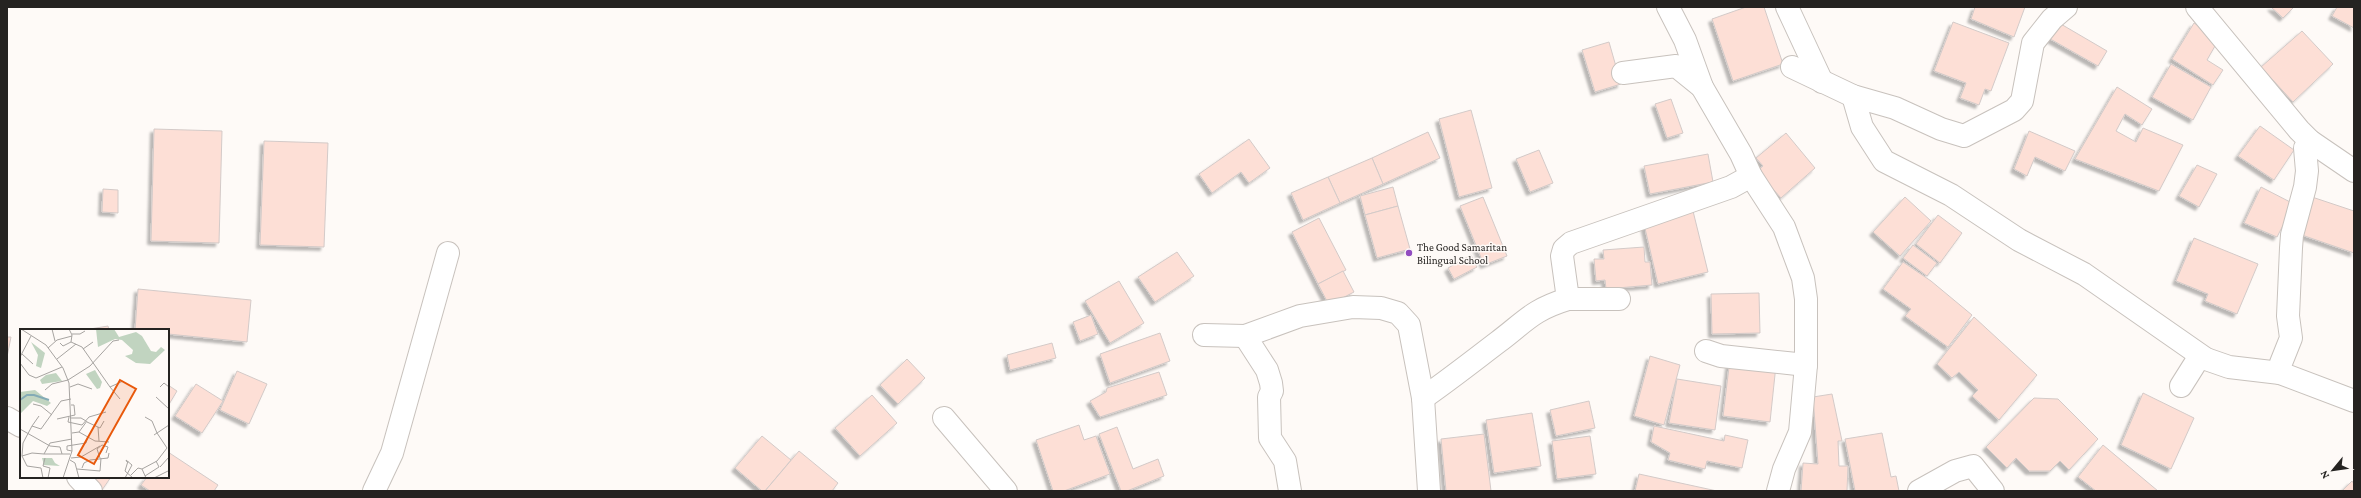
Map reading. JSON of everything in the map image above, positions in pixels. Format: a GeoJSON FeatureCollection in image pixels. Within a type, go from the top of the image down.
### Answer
{"type":"FeatureCollection","features":[{"type":"Feature","properties":{"kind":"street"},"geometry":{"type":"LineString","coordinates":[[1668,7],[1685,40],[1702,87],[1741,154],[1751,176],[1784,227],[1798,262],[1806,299],[1806,364],[1800,432],[1784,469],[1778,491]]}},
{"type":"Feature","properties":{"kind":"street"},"geometry":{"type":"LineString","coordinates":[[1787,7],[1822,82]]}},
{"type":"Feature","properties":{"kind":"street"},"geometry":{"type":"LineString","coordinates":[[1792,68],[1853,96],[1895,108],[1941,129],[1964,136],[2014,110],[2022,101],[2033,43],[2052,19],[2066,7]]}},
{"type":"Feature","properties":{"kind":"street"},"geometry":{"type":"LineString","coordinates":[[2198,7],[2299,130],[2310,141],[2354,171]]}},
{"type":"Feature","properties":{"kind":"street"},"geometry":{"type":"LineString","coordinates":[[1623,73],[1676,66],[1702,87]]}},
{"type":"Feature","properties":{"kind":"street"},"geometry":{"type":"LineString","coordinates":[[1853,96],[1862,127],[1884,161],[1951,195],[2019,240],[2084,274],[2206,359],[2229,367],[2280,373],[2354,400]]}},
{"type":"Feature","properties":{"kind":"street"},"geometry":{"type":"LineString","coordinates":[[2280,373],[2281,363],[2291,338],[2288,316],[2291,242],[2306,187],[2307,171],[2305,148],[2310,141]]}},
{"type":"Feature","properties":{"kind":"street"},"geometry":{"type":"LineString","coordinates":[[1568,299],[1562,256],[1564,249],[1571,243],[1731,187],[1751,176]]}},
{"type":"Feature","properties":{"kind":"street"},"geometry":{"type":"LineString","coordinates":[[374,491],[392,453],[448,253]]}},
{"type":"Feature","properties":{"kind":"street"},"geometry":{"type":"LineString","coordinates":[[1423,398],[1495,345],[1531,314],[1546,306],[1568,299],[1619,298]]}},
{"type":"Feature","properties":{"kind":"street"},"geometry":{"type":"LineString","coordinates":[[1204,335],[1245,336],[1300,316],[1353,307],[1381,308],[1398,313],[1409,325],[1423,398],[1429,491]]}},
{"type":"Feature","properties":{"kind":"street"},"geometry":{"type":"LineString","coordinates":[[1245,336],[1267,370],[1271,383],[1272,391],[1269,397],[1270,438],[1285,461],[1290,491]]}},
{"type":"Feature","properties":{"kind":"street"},"geometry":{"type":"LineString","coordinates":[[1706,351],[1721,356],[1806,364]]}},
{"type":"Feature","properties":{"kind":"street"},"geometry":{"type":"LineString","coordinates":[[2181,386],[2198,359],[2206,359]]}},
{"type":"Feature","properties":{"kind":"street"},"geometry":{"type":"LineString","coordinates":[[7,418],[20,425]]}},
{"type":"Feature","properties":{"kind":"street"},"geometry":{"type":"LineString","coordinates":[[944,418],[1006,491]]}},
{"type":"Feature","properties":{"kind":"street"},"geometry":{"type":"LineString","coordinates":[[1919,491],[1955,471],[1973,466],[1993,491]]}},
{"type":"Feature","properties":{"kind":"street"},"geometry":{"type":"LineString","coordinates":[[79,478],[90,491]]}},
{"type":"Feature","properties":{"kind":"building"},"geometry":{"type":"Polygon","coordinates":[[[1746,7],[1764,7],[1783,64],[1733,81],[1712,19],[1746,7]]]}},
{"type":"Feature","properties":{"kind":"building"},"geometry":{"type":"Polygon","coordinates":[[[1975,7],[2025,7],[2014,37],[1971,19],[1975,7]]]}},
{"type":"Feature","properties":{"kind":"building"},"geometry":{"type":"Polygon","coordinates":[[[2271,7],[2294,7],[2283,18],[2271,7]]]}},
{"type":"Feature","properties":{"kind":"building"},"geometry":{"type":"Polygon","coordinates":[[[2337,7],[2354,7],[2354,28],[2332,16],[2337,7]]]}},
{"type":"Feature","properties":{"kind":"building"},"geometry":{"type":"Polygon","coordinates":[[[2054,20],[2107,51],[2098,66],[2045,36],[2054,20]]]}},
{"type":"Feature","properties":{"kind":"building"},"geometry":{"type":"Polygon","coordinates":[[[1953,22],[2009,43],[1991,91],[1985,89],[1979,105],[1960,98],[1966,83],[1934,71],[1953,22]]]}},
{"type":"Feature","properties":{"kind":"building"},"geometry":{"type":"Polygon","coordinates":[[[2194,23],[2219,39],[2207,60],[2223,70],[2213,85],[2172,59],[2194,23]]]}},
{"type":"Feature","properties":{"kind":"building"},"geometry":{"type":"Polygon","coordinates":[[[2302,31],[2333,64],[2293,102],[2261,67],[2302,31]]]}},
{"type":"Feature","properties":{"kind":"building"},"geometry":{"type":"Polygon","coordinates":[[[1609,42],[1621,84],[1595,92],[1582,50],[1609,42]]]}},
{"type":"Feature","properties":{"kind":"building"},"geometry":{"type":"Polygon","coordinates":[[[2171,64],[2211,87],[2193,120],[2152,97],[2171,64]]]}},
{"type":"Feature","properties":{"kind":"building"},"geometry":{"type":"Polygon","coordinates":[[[2117,87],[2152,109],[2142,125],[2125,114],[2116,131],[2136,142],[2143,128],[2183,145],[2159,191],[2075,159],[2117,87]]]}},
{"type":"Feature","properties":{"kind":"building"},"geometry":{"type":"Polygon","coordinates":[[[1671,99],[1683,133],[1667,138],[1655,104],[1671,99]]]}},
{"type":"Feature","properties":{"kind":"building"},"geometry":{"type":"Polygon","coordinates":[[[1471,110],[1492,188],[1459,197],[1439,119],[1471,110]]]}},
{"type":"Feature","properties":{"kind":"building"},"geometry":{"type":"Polygon","coordinates":[[[2260,126],[2294,150],[2274,180],[2238,156],[2260,126]]]}},
{"type":"Feature","properties":{"kind":"building"},"geometry":{"type":"Polygon","coordinates":[[[154,129],[222,131],[219,243],[151,241],[154,129]]]}},
{"type":"Feature","properties":{"kind":"building"},"geometry":{"type":"Polygon","coordinates":[[[2029,131],[2075,151],[2065,171],[2035,157],[2027,176],[2014,169],[2029,131]]]}},
{"type":"Feature","properties":{"kind":"building"},"geometry":{"type":"Polygon","coordinates":[[[1428,132],[1440,158],[1383,184],[1372,158],[1428,132]]]}},
{"type":"Feature","properties":{"kind":"building"},"geometry":{"type":"Polygon","coordinates":[[[1786,133],[1815,168],[1781,198],[1757,171],[1763,166],[1756,158],[1786,133]]]}},
{"type":"Feature","properties":{"kind":"building"},"geometry":{"type":"Polygon","coordinates":[[[1249,139],[1270,168],[1249,183],[1241,172],[1212,193],[1199,174],[1249,139]]]}},
{"type":"Feature","properties":{"kind":"building"},"geometry":{"type":"Polygon","coordinates":[[[264,141],[328,143],[324,247],[260,245],[264,141]]]}},
{"type":"Feature","properties":{"kind":"building"},"geometry":{"type":"Polygon","coordinates":[[[1539,150],[1553,183],[1530,192],[1516,159],[1539,150]]]}},
{"type":"Feature","properties":{"kind":"building"},"geometry":{"type":"Polygon","coordinates":[[[1708,154],[1713,182],[1650,194],[1644,166],[1708,154]]]}},
{"type":"Feature","properties":{"kind":"building"},"geometry":{"type":"Polygon","coordinates":[[[1372,158],[1383,184],[1340,203],[1328,177],[1372,158]]]}},
{"type":"Feature","properties":{"kind":"building"},"geometry":{"type":"Polygon","coordinates":[[[2197,165],[2217,174],[2199,207],[2179,196],[2197,165]]]}},
{"type":"Feature","properties":{"kind":"building"},"geometry":{"type":"Polygon","coordinates":[[[1328,177],[1340,203],[1303,220],[1291,193],[1328,177]]]}},
{"type":"Feature","properties":{"kind":"building"},"geometry":{"type":"Polygon","coordinates":[[[1393,187],[1398,206],[1365,215],[1360,196],[1393,187]]]}},
{"type":"Feature","properties":{"kind":"building"},"geometry":{"type":"Polygon","coordinates":[[[2261,187],[2294,204],[2277,237],[2244,223],[2261,187]]]}},
{"type":"Feature","properties":{"kind":"building"},"geometry":{"type":"Polygon","coordinates":[[[103,189],[118,190],[118,213],[102,212],[103,189]]]}},
{"type":"Feature","properties":{"kind":"building"},"geometry":{"type":"Polygon","coordinates":[[[2309,196],[2354,211],[2354,253],[2296,233],[2309,196]]]}},
{"type":"Feature","properties":{"kind":"building"},"geometry":{"type":"Polygon","coordinates":[[[1483,197],[1507,256],[1484,265],[1460,206],[1483,197]]]}},
{"type":"Feature","properties":{"kind":"building"},"geometry":{"type":"Polygon","coordinates":[[[1905,197],[1931,221],[1900,256],[1873,232],[1905,197]]]}},
{"type":"Feature","properties":{"kind":"building"},"geometry":{"type":"Polygon","coordinates":[[[1398,206],[1410,249],[1377,258],[1365,215],[1398,206]]]}},
{"type":"Feature","properties":{"kind":"building"},"geometry":{"type":"Polygon","coordinates":[[[1693,211],[1708,272],[1658,284],[1644,224],[1693,211]]]}},
{"type":"Feature","properties":{"kind":"building"},"geometry":{"type":"Polygon","coordinates":[[[1938,215],[1962,233],[1940,263],[1916,244],[1938,215]]]}},
{"type":"Feature","properties":{"kind":"building"},"geometry":{"type":"Polygon","coordinates":[[[1319,218],[1346,270],[1318,284],[1292,232],[1319,218]]]}},
{"type":"Feature","properties":{"kind":"building"},"geometry":{"type":"Polygon","coordinates":[[[2194,238],[2258,264],[2237,314],[2205,301],[2208,294],[2176,281],[2194,238]]]}},
{"type":"Feature","properties":{"kind":"building"},"geometry":{"type":"Polygon","coordinates":[[[1913,245],[1937,263],[1927,276],[1903,258],[1913,245]]]}},
{"type":"Feature","properties":{"kind":"building"},"geometry":{"type":"Polygon","coordinates":[[[1644,247],[1645,262],[1650,262],[1652,285],[1606,289],[1605,280],[1596,281],[1594,259],[1604,259],[1603,250],[1644,247]]]}},
{"type":"Feature","properties":{"kind":"building"},"geometry":{"type":"Polygon","coordinates":[[[1177,252],[1194,276],[1155,302],[1138,277],[1177,252]]]}},
{"type":"Feature","properties":{"kind":"building"},"geometry":{"type":"Polygon","coordinates":[[[1471,255],[1477,267],[1454,279],[1448,268],[1471,255]]]}},
{"type":"Feature","properties":{"kind":"building"},"geometry":{"type":"Polygon","coordinates":[[[1903,262],[1931,281],[1972,315],[1948,347],[1905,316],[1911,309],[1883,289],[1903,262]]]}},
{"type":"Feature","properties":{"kind":"building"},"geometry":{"type":"Polygon","coordinates":[[[1343,271],[1354,292],[1329,305],[1318,284],[1343,271]]]}},
{"type":"Feature","properties":{"kind":"building"},"geometry":{"type":"Polygon","coordinates":[[[1119,281],[1144,323],[1110,343],[1085,301],[1119,281]]]}},
{"type":"Feature","properties":{"kind":"building"},"geometry":{"type":"Polygon","coordinates":[[[138,289],[251,300],[247,342],[169,334],[169,329],[135,329],[138,289]]]}},
{"type":"Feature","properties":{"kind":"building"},"geometry":{"type":"Polygon","coordinates":[[[1759,293],[1760,333],[1712,334],[1711,294],[1759,293]]]}},
{"type":"Feature","properties":{"kind":"building"},"geometry":{"type":"Polygon","coordinates":[[[1091,315],[1098,334],[1080,341],[1073,322],[1091,315]]]}},
{"type":"Feature","properties":{"kind":"building"},"geometry":{"type":"Polygon","coordinates":[[[1974,317],[2037,375],[1999,420],[1972,396],[1978,390],[1959,372],[1952,378],[1937,364],[1974,317]]]}},
{"type":"Feature","properties":{"kind":"building"},"geometry":{"type":"Polygon","coordinates":[[[108,326],[109,329],[90,329],[108,326]]]}},
{"type":"Feature","properties":{"kind":"building"},"geometry":{"type":"Polygon","coordinates":[[[1160,333],[1170,361],[1110,383],[1100,354],[1160,333]]]}},
{"type":"Feature","properties":{"kind":"building"},"geometry":{"type":"Polygon","coordinates":[[[7,337],[11,337],[7,357],[7,337]]]}},
{"type":"Feature","properties":{"kind":"building"},"geometry":{"type":"Polygon","coordinates":[[[1052,343],[1056,358],[1010,370],[1007,355],[1052,343]]]}},
{"type":"Feature","properties":{"kind":"building"},"geometry":{"type":"Polygon","coordinates":[[[1650,356],[1680,365],[1664,425],[1634,416],[1650,356]]]}},
{"type":"Feature","properties":{"kind":"building"},"geometry":{"type":"Polygon","coordinates":[[[907,359],[925,378],[898,404],[880,385],[907,359]]]}},
{"type":"Feature","properties":{"kind":"building"},"geometry":{"type":"Polygon","coordinates":[[[1730,359],[1776,365],[1770,422],[1723,416],[1730,359]]]}},
{"type":"Feature","properties":{"kind":"building"},"geometry":{"type":"Polygon","coordinates":[[[237,371],[267,384],[249,424],[220,410],[237,371]]]}},
{"type":"Feature","properties":{"kind":"building"},"geometry":{"type":"Polygon","coordinates":[[[1159,372],[1167,395],[1100,417],[1090,401],[1106,392],[1107,388],[1159,372]]]}},
{"type":"Feature","properties":{"kind":"building"},"geometry":{"type":"Polygon","coordinates":[[[1677,379],[1721,386],[1715,430],[1669,423],[1677,379]]]}},
{"type":"Feature","properties":{"kind":"building"},"geometry":{"type":"Polygon","coordinates":[[[196,384],[223,401],[202,433],[175,416],[196,384]]]}},
{"type":"Feature","properties":{"kind":"building"},"geometry":{"type":"Polygon","coordinates":[[[169,386],[177,391],[169,404],[169,386]]]}},
{"type":"Feature","properties":{"kind":"building"},"geometry":{"type":"Polygon","coordinates":[[[2143,393],[2194,418],[2171,469],[2121,445],[2143,393]]]}},
{"type":"Feature","properties":{"kind":"building"},"geometry":{"type":"Polygon","coordinates":[[[1832,394],[1842,441],[1838,441],[1839,466],[1848,466],[1847,491],[1801,491],[1803,463],[1818,464],[1813,397],[1832,394]]]}},
{"type":"Feature","properties":{"kind":"building"},"geometry":{"type":"Polygon","coordinates":[[[872,395],[897,423],[860,456],[835,428],[872,395]]]}},
{"type":"Feature","properties":{"kind":"building"},"geometry":{"type":"Polygon","coordinates":[[[2034,398],[2058,399],[2098,439],[2069,470],[2060,461],[2050,471],[2029,471],[2016,458],[2007,468],[1986,447],[2034,398]]]}},
{"type":"Feature","properties":{"kind":"building"},"geometry":{"type":"Polygon","coordinates":[[[1589,401],[1595,428],[1556,436],[1550,410],[1589,401]]]}},
{"type":"Feature","properties":{"kind":"building"},"geometry":{"type":"Polygon","coordinates":[[[1532,413],[1541,466],[1494,473],[1486,420],[1532,413]]]}},
{"type":"Feature","properties":{"kind":"building"},"geometry":{"type":"Polygon","coordinates":[[[1079,425],[1084,440],[1096,436],[1110,474],[1064,491],[1053,491],[1036,440],[1079,425]]]}},
{"type":"Feature","properties":{"kind":"building"},"geometry":{"type":"Polygon","coordinates":[[[1654,426],[1724,441],[1725,435],[1748,440],[1742,468],[1707,461],[1705,469],[1668,460],[1670,453],[1651,442],[1654,426]]]}},
{"type":"Feature","properties":{"kind":"building"},"geometry":{"type":"Polygon","coordinates":[[[1117,427],[1133,469],[1158,459],[1164,476],[1127,491],[1121,491],[1099,434],[1117,427]]]}},
{"type":"Feature","properties":{"kind":"building"},"geometry":{"type":"Polygon","coordinates":[[[1882,433],[1891,477],[1896,476],[1899,491],[1855,491],[1845,439],[1882,433]]]}},
{"type":"Feature","properties":{"kind":"building"},"geometry":{"type":"Polygon","coordinates":[[[1484,434],[1491,491],[1446,491],[1441,439],[1484,434]]]}},
{"type":"Feature","properties":{"kind":"building"},"geometry":{"type":"Polygon","coordinates":[[[762,436],[791,460],[765,491],[762,491],[735,468],[762,436]]]}},
{"type":"Feature","properties":{"kind":"building"},"geometry":{"type":"Polygon","coordinates":[[[1590,436],[1596,474],[1557,479],[1552,441],[1590,436]]]}},
{"type":"Feature","properties":{"kind":"building"},"geometry":{"type":"Polygon","coordinates":[[[2103,445],[2158,491],[2096,491],[2078,477],[2103,445]]]}},
{"type":"Feature","properties":{"kind":"building"},"geometry":{"type":"Polygon","coordinates":[[[799,451],[838,483],[832,491],[765,491],[799,451]]]}},
{"type":"Feature","properties":{"kind":"building"},"geometry":{"type":"Polygon","coordinates":[[[169,453],[218,485],[214,491],[150,491],[141,485],[146,478],[169,478],[169,453]]]}},
{"type":"Feature","properties":{"kind":"building"},"geometry":{"type":"Polygon","coordinates":[[[1639,474],[1717,491],[1635,491],[1639,474]]]}},
{"type":"Feature","properties":{"kind":"building"},"geometry":{"type":"Polygon","coordinates":[[[84,478],[110,478],[102,490],[84,478]]]}},
{"type":"Feature","properties":{"kind":"building"},"geometry":{"type":"Polygon","coordinates":[[[2352,481],[2354,484],[2354,491],[2342,491],[2352,481]]]}},
{"type":"Feature","properties":{"kind":"place","name":"The Good Samaritan Bilingual School"},"geometry":{"type":"Point","coordinates":[1409,253]}}]}
